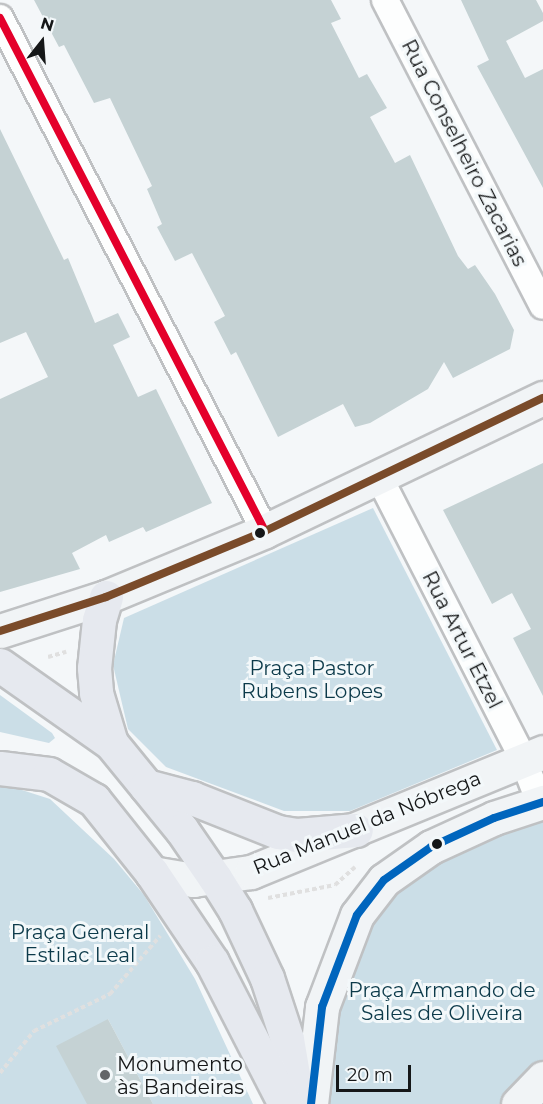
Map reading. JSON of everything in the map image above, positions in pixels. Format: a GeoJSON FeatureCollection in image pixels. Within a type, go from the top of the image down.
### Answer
{"type":"FeatureCollection","features":[{"type":"Feature","properties":{"kind":"main road"},"geometry":{"type":"LineString","coordinates":[[106,597],[99,620],[94,669],[96,693],[111,743]]}},
{"type":"Feature","properties":{"kind":"main road"},"geometry":{"type":"LineString","coordinates":[[0,665],[111,743],[215,878],[235,910],[267,978],[287,1040],[298,1104]]}},
{"type":"Feature","properties":{"kind":"main road"},"geometry":{"type":"LineString","coordinates":[[0,768],[49,774],[94,800],[152,873],[184,924],[212,962],[285,1104]]}},
{"type":"Feature","properties":{"kind":"main road"},"geometry":{"type":"LineString","coordinates":[[146,786],[192,798],[278,832],[297,835],[356,830]]}},
{"type":"Feature","properties":{"kind":"street","name":"Rua Conselheiro Zacarias"},"geometry":{"type":"LineString","coordinates":[[385,0],[543,306]]}},
{"type":"Feature","properties":{"kind":"street"},"geometry":{"type":"LineString","coordinates":[[0,18],[265,531]]}},
{"type":"Feature","properties":{"kind":"street"},"geometry":{"type":"LineString","coordinates":[[0,631],[106,597],[265,531],[380,479],[543,398]]}},
{"type":"Feature","properties":{"kind":"street","name":"Rua Artur Etzel"},"geometry":{"type":"LineString","coordinates":[[380,479],[533,755],[542,803]]}},
{"type":"Feature","properties":{"kind":"street","name":"Rua Manuel da Nóbrega"},"geometry":{"type":"LineString","coordinates":[[152,873],[179,879],[215,878],[251,872],[533,755]]}},
{"type":"Feature","properties":{"kind":"street"},"geometry":{"type":"LineString","coordinates":[[311,1104],[322,1007],[357,915],[384,880],[431,848],[495,818],[542,803]]}},
{"type":"Feature","properties":{"kind":"street"},"geometry":{"type":"LineString","coordinates":[[518,1104],[543,1078]]}},
{"type":"Feature","properties":{"kind":"path"},"geometry":{"type":"LineString","coordinates":[[50,655],[73,650]]}},
{"type":"Feature","properties":{"kind":"path"},"geometry":{"type":"LineString","coordinates":[[0,1073],[34,1031],[110,994],[161,935],[184,924]]}},
{"type":"Feature","properties":{"kind":"green space","name":"Praça Pastor Rubens Lopes"},"geometry":{"type":"Polygon","coordinates":[[[373,508],[497,750],[350,811],[284,811],[166,767],[128,729],[113,665],[124,618],[373,508]]]}},
{"type":"Feature","properties":{"kind":"green space"},"geometry":{"type":"Polygon","coordinates":[[[0,695],[52,733],[55,738],[49,743],[0,732],[0,695]]]}},
{"type":"Feature","properties":{"kind":"green space","name":"Praça General Estilac Leal"},"geometry":{"type":"Polygon","coordinates":[[[0,783],[50,799],[114,859],[144,895],[195,979],[253,1104],[153,1104],[108,1019],[87,1104],[0,1104],[0,783]]]}},
{"type":"Feature","properties":{"kind":"green space","name":"Praça Armando de Sales de Oliveira"},"geometry":{"type":"Polygon","coordinates":[[[543,815],[543,1062],[502,1104],[325,1104],[339,987],[388,889],[426,865],[543,815]]]}},
{"type":"Feature","properties":{"kind":"building"},"geometry":{"type":"Polygon","coordinates":[[[34,0],[331,0],[341,19],[331,23],[359,78],[367,74],[387,108],[370,117],[395,163],[410,155],[458,256],[468,269],[475,265],[495,294],[514,330],[510,349],[453,378],[444,362],[428,389],[370,423],[355,427],[343,404],[278,437],[236,352],[231,355],[214,322],[225,316],[192,253],[175,261],[157,227],[162,224],[147,189],[152,186],[110,98],[94,103],[64,45],[59,47],[34,0]]]}},
{"type":"Feature","properties":{"kind":"building"},"geometry":{"type":"Polygon","coordinates":[[[461,0],[536,0],[543,13],[543,21],[506,41],[525,78],[543,69],[543,188],[477,66],[489,60],[461,0]]]}},
{"type":"Feature","properties":{"kind":"building"},"geometry":{"type":"Polygon","coordinates":[[[0,129],[64,260],[68,258],[95,323],[118,313],[130,337],[113,345],[138,397],[156,389],[212,503],[146,532],[143,527],[109,542],[106,535],[72,553],[80,569],[0,592],[0,399],[48,377],[26,332],[0,343],[0,129]]]}},
{"type":"Feature","properties":{"kind":"building"},"geometry":{"type":"Polygon","coordinates":[[[543,463],[543,696],[513,638],[531,629],[512,593],[492,604],[443,510],[543,463]]]}},
{"type":"Feature","properties":{"kind":"building","name":"Monumento às Bandeiras"},"geometry":{"type":"Polygon","coordinates":[[[108,1019],[153,1104],[87,1104],[56,1046],[108,1019]]]}},
{"type":"Feature","properties":{"kind":"transit line"},"geometry":{"type":"LineString","coordinates":[[0,18],[265,531]]}},
{"type":"Feature","properties":{"kind":"transit line"},"geometry":{"type":"LineString","coordinates":[[0,631],[106,597],[265,531],[543,398]]}},
{"type":"Feature","properties":{"kind":"transit line"},"geometry":{"type":"LineString","coordinates":[[311,1104],[322,1007],[357,915],[384,880],[431,847],[494,818],[543,802]]}},
{"type":"Feature","properties":{"kind":"place","name":"Monumento às Bandeiras"},"geometry":{"type":"Point","coordinates":[105,1075]}}]}
